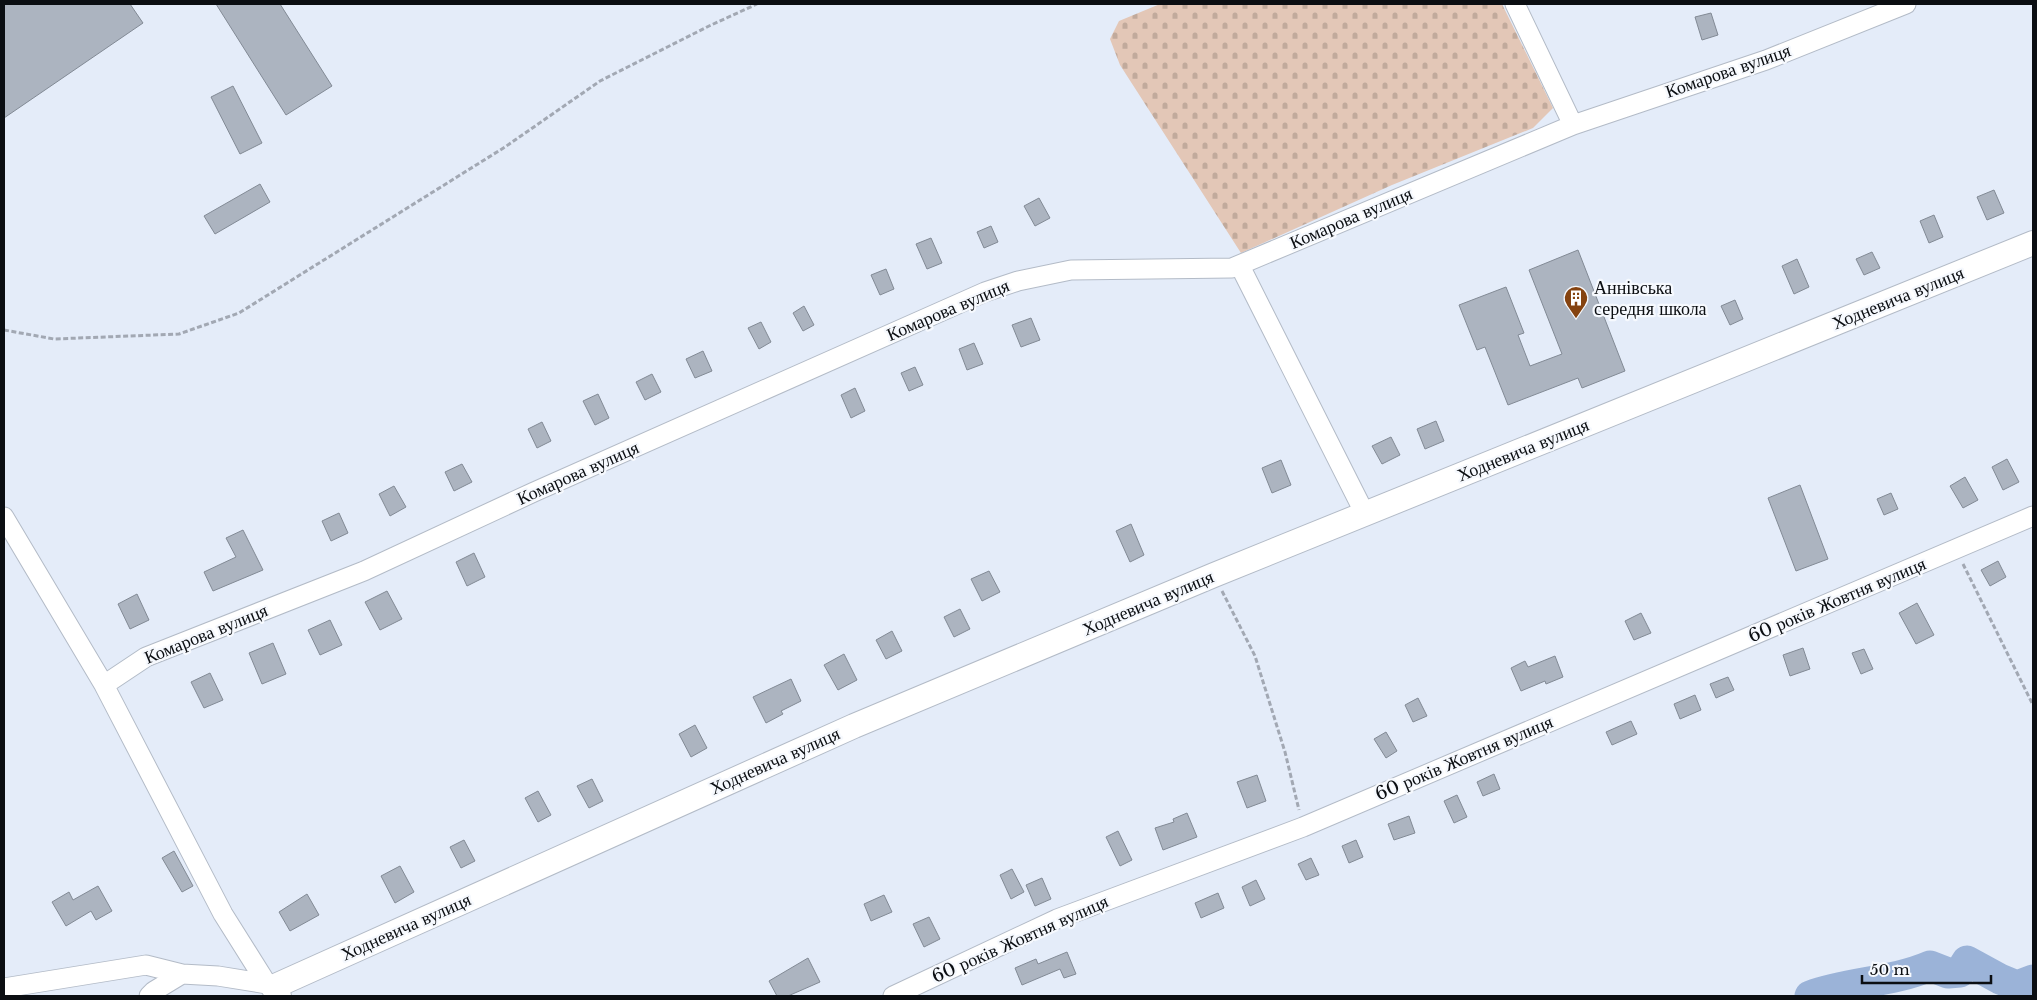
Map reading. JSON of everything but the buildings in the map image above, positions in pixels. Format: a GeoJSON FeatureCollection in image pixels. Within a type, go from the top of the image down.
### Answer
{"type":"FeatureCollection","features":[{"type":"Feature","properties":{"kind":"main road","name":"Ходневича вулиця"},"geometry":{"type":"LineString","coordinates":[[273,989],[854,726],[1214,575],[2033,243]]}},
{"type":"Feature","properties":{"kind":"street"},"geometry":{"type":"LineString","coordinates":[[1516,4],[1573,125]]}},
{"type":"Feature","properties":{"kind":"street","name":"Комарова вулиця"},"geometry":{"type":"LineString","coordinates":[[104,685],[146,657],[364,571],[543,488],[985,292],[1018,281],[1071,270],[1232,268],[1240,266],[1573,125],[1766,60],[1906,4]]}},
{"type":"Feature","properties":{"kind":"street"},"geometry":{"type":"LineString","coordinates":[[1240,266],[1365,514]]}},
{"type":"Feature","properties":{"kind":"street","name":"60 років Жовтня вулиця"},"geometry":{"type":"LineString","coordinates":[[893,996],[1056,919],[1303,827],[2033,516]]}},
{"type":"Feature","properties":{"kind":"street"},"geometry":{"type":"LineString","coordinates":[[4,517],[104,685],[223,914],[273,989]]}},
{"type":"Feature","properties":{"kind":"street"},"geometry":{"type":"LineString","coordinates":[[4,988],[146,965],[182,974],[218,976],[273,989]]}},
{"type":"Feature","properties":{"kind":"street"},"geometry":{"type":"LineString","coordinates":[[149,996],[154,990],[182,974]]}},
{"type":"Feature","properties":{"kind":"path"},"geometry":{"type":"LineString","coordinates":[[4,330],[54,339],[178,334],[239,313],[505,147],[600,81],[757,4]]}},
{"type":"Feature","properties":{"kind":"path"},"geometry":{"type":"LineString","coordinates":[[1956,550],[2033,705]]}},
{"type":"Feature","properties":{"kind":"path"},"geometry":{"type":"LineString","coordinates":[[1214,575],[1255,656],[1286,752],[1303,827]]}},
{"type":"Feature","properties":{"kind":"green space"},"geometry":{"type":"Polygon","coordinates":[[[1160,4],[1502,4],[1553,108],[1533,128],[1392,185],[1241,253],[1120,65],[1110,39],[1119,21],[1160,4]]]}},
{"type":"Feature","properties":{"kind":"waterway"},"geometry":{"type":"LineString","coordinates":[[1810,996],[1901,975],[1930,966],[1948,973],[1960,972],[1967,961],[2017,986],[2033,980]]}},
{"type":"Feature","properties":{"kind":"place","name":"Аннівська середня школа"},"geometry":{"type":"Point","coordinates":[1576,319]}}]}
